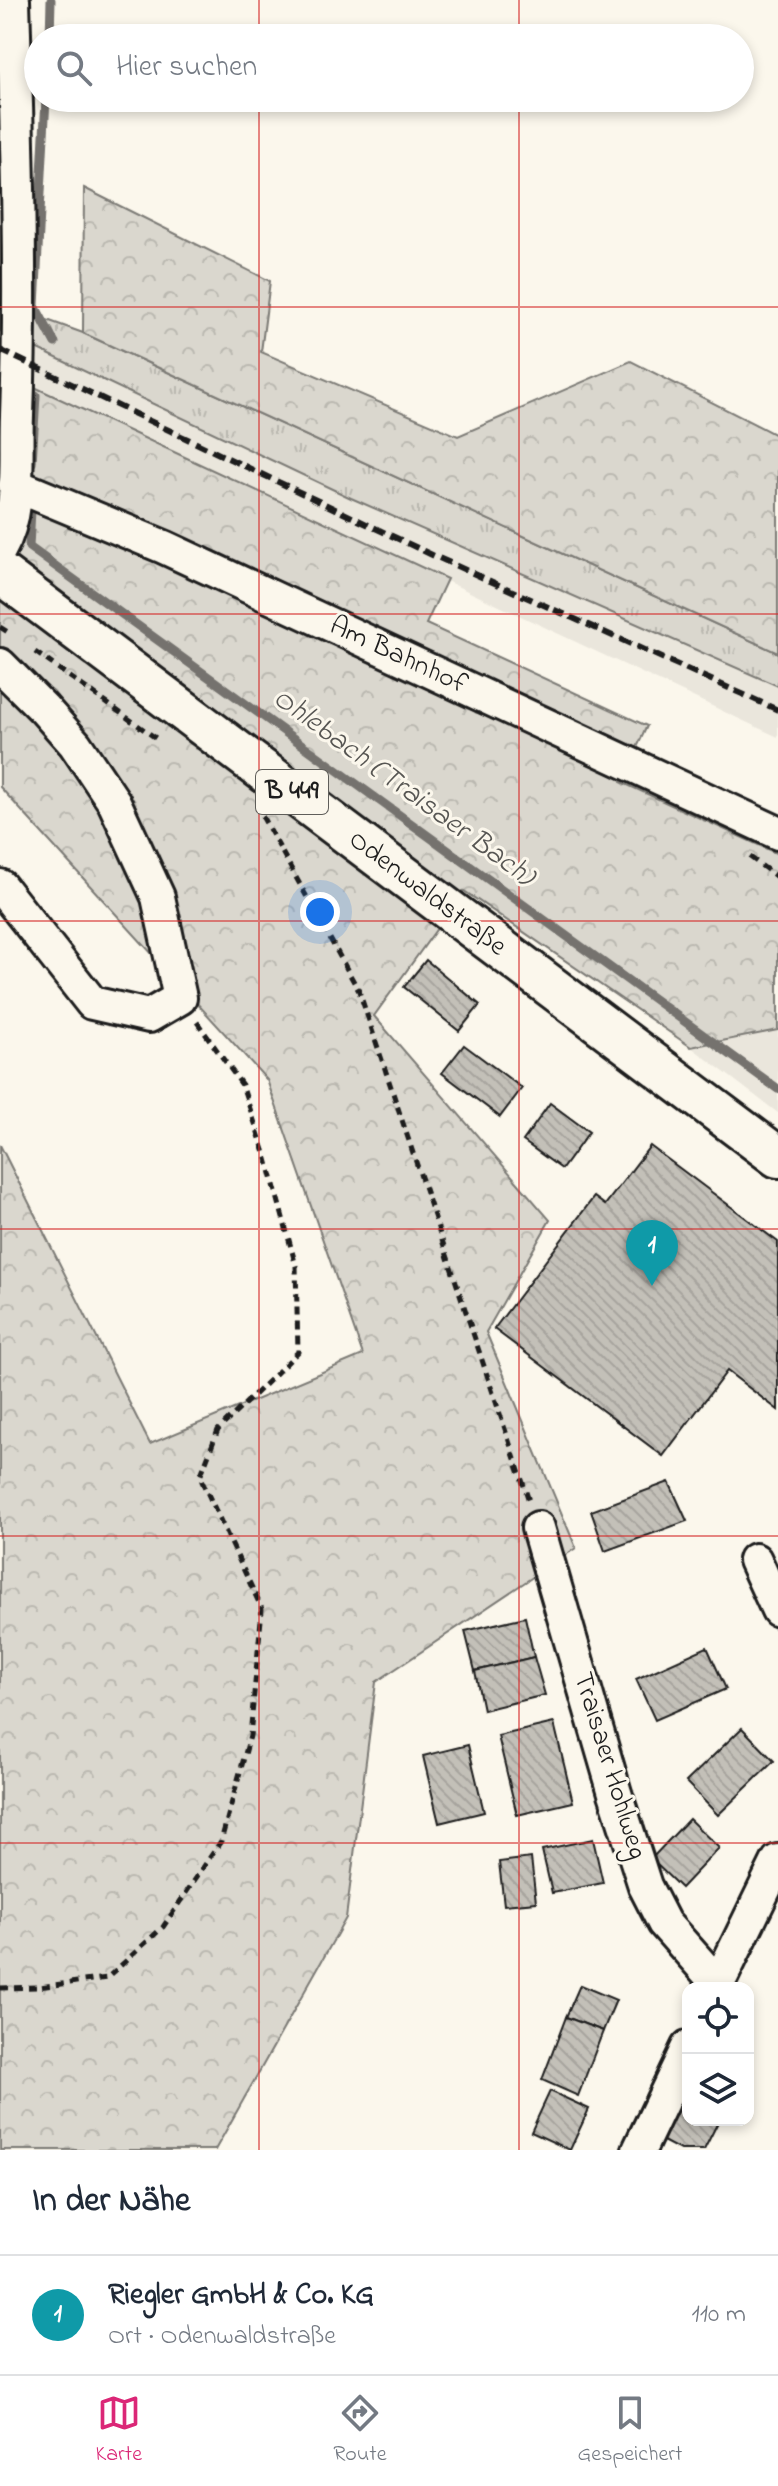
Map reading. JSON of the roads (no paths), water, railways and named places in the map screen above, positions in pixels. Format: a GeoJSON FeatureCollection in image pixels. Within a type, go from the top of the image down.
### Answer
{"type":"FeatureCollection","features":[{"type":"Feature","properties":{"kind":"main road","name":"Odenwaldstraße"},"geometry":{"type":"LineString","coordinates":[[0,573],[778,1157]]}},
{"type":"Feature","properties":{"kind":"street"},"geometry":{"type":"LineString","coordinates":[[0,549],[11,516],[15,485],[21,284],[13,0]]}},
{"type":"Feature","properties":{"kind":"street","name":"Am Bahnhof"},"geometry":{"type":"LineString","coordinates":[[15,485],[164,547],[778,833]]}},
{"type":"Feature","properties":{"kind":"street"},"geometry":{"type":"LineString","coordinates":[[0,886],[92,1003],[149,1016],[180,998],[158,897],[114,802],[6,651]]}},
{"type":"Feature","properties":{"kind":"street","name":"Traisaer Hohlweg"},"geometry":{"type":"LineString","coordinates":[[538,1528],[645,1886],[664,1923],[714,1982]]}},
{"type":"Feature","properties":{"kind":"street"},"geometry":{"type":"LineString","coordinates":[[755,1560],[778,1610]]}},
{"type":"Feature","properties":{"kind":"street"},"geometry":{"type":"LineString","coordinates":[[719,1982],[778,1861]]}},
{"type":"Feature","properties":{"kind":"street"},"geometry":{"type":"LineString","coordinates":[[639,2150],[685,2054]]}},
{"type":"Feature","properties":{"kind":"waterway","name":"Ohlebach (Traisaer Bach)"},"geometry":{"type":"LineString","coordinates":[[50,24],[51,0]]}},
{"type":"Feature","properties":{"kind":"waterway","name":"Ohlebach (Traisaer Bach)"},"geometry":{"type":"LineString","coordinates":[[45,112],[35,306],[55,343]]}},
{"type":"Feature","properties":{"kind":"waterway","name":"Ohlebach (Traisaer Bach)"},"geometry":{"type":"LineString","coordinates":[[32,463],[36,395]]}},
{"type":"Feature","properties":{"kind":"waterway","name":"Ohlebach (Traisaer Bach)"},"geometry":{"type":"LineString","coordinates":[[31,510],[29,547],[778,1089]]}},
{"type":"Feature","properties":{"kind":"railway"},"geometry":{"type":"LineString","coordinates":[[0,350],[430,554],[778,710]]}},
{"type":"Feature","properties":{"kind":"place","name":"Riegler GmbH & Co. KG"},"geometry":{"type":"Point","coordinates":[652,1286]}}]}
